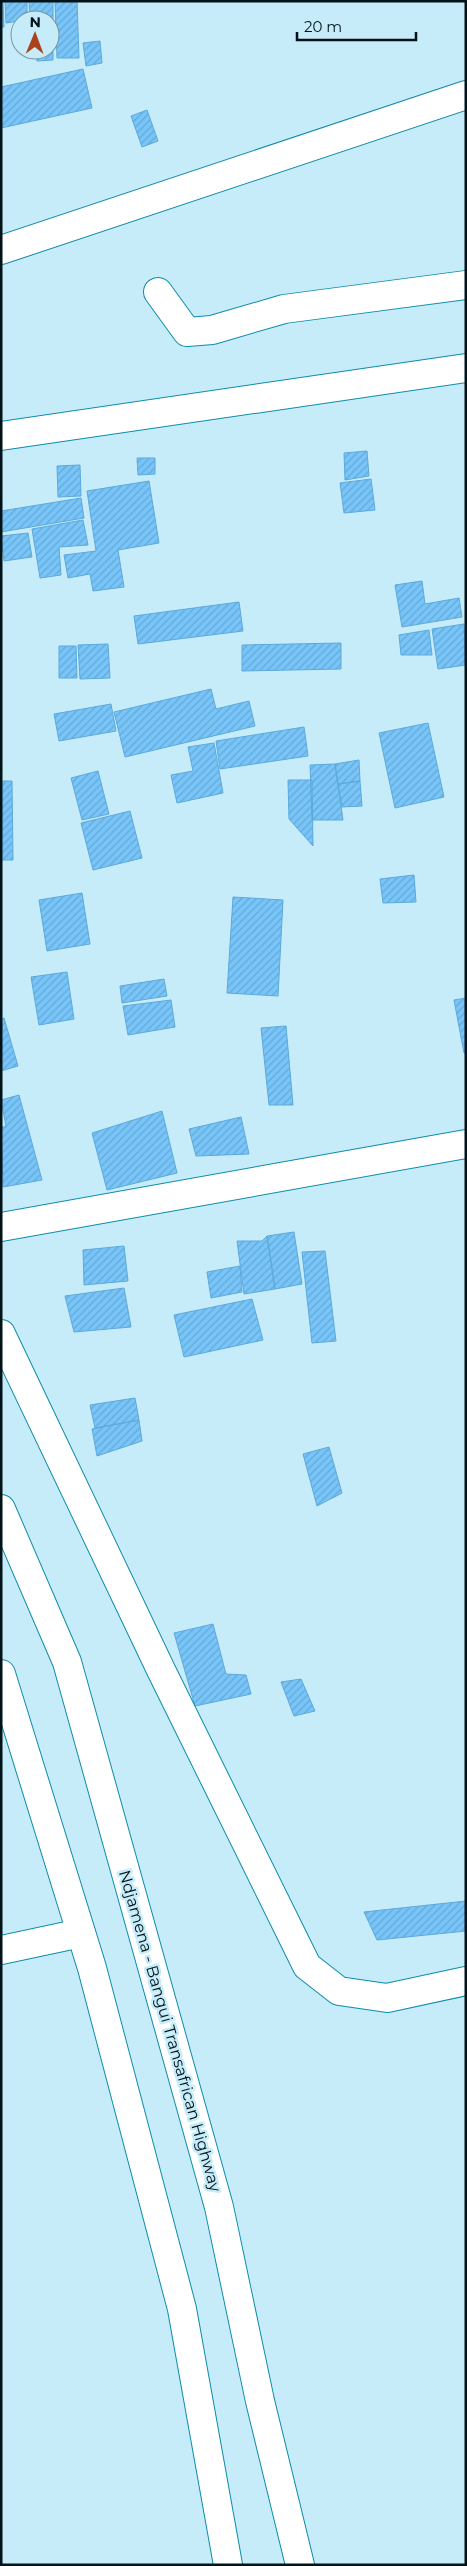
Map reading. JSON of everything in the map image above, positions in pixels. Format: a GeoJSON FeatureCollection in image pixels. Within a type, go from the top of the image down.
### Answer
{"type":"FeatureCollection","features":[{"type":"Feature","properties":{"kind":"main road"},"geometry":{"type":"LineString","coordinates":[[1,250],[466,95]]}},
{"type":"Feature","properties":{"kind":"main road"},"geometry":{"type":"LineString","coordinates":[[158,292],[187,332],[212,330],[284,309],[466,284]]}},
{"type":"Feature","properties":{"kind":"main road"},"geometry":{"type":"LineString","coordinates":[[1,436],[466,368]]}},
{"type":"Feature","properties":{"kind":"main road"},"geometry":{"type":"LineString","coordinates":[[1,1227],[466,1144]]}},
{"type":"Feature","properties":{"kind":"main road"},"geometry":{"type":"LineString","coordinates":[[1,1334],[162,1670],[307,1966],[339,1991],[387,1998],[466,1981]]}},
{"type":"Feature","properties":{"kind":"main road","name":"Ndjamena - Bangui Transafrican Highway"},"geometry":{"type":"LineString","coordinates":[[1,1509],[67,1662],[219,2207],[260,2401],[300,2565]]}},
{"type":"Feature","properties":{"kind":"main road"},"geometry":{"type":"LineString","coordinates":[[1,1674],[81,1932],[182,2308],[228,2565]]}},
{"type":"Feature","properties":{"kind":"main road"},"geometry":{"type":"LineString","coordinates":[[1,1950],[81,1932]]}},
{"type":"Feature","properties":{"kind":"building"},"geometry":{"type":"Polygon","coordinates":[[[5,1],[27,1],[27,10],[10,10],[10,22],[6,23],[5,1]]]}},
{"type":"Feature","properties":{"kind":"building"},"geometry":{"type":"Polygon","coordinates":[[[29,1],[53,1],[53,10],[29,10],[29,1]]]}},
{"type":"Feature","properties":{"kind":"building"},"geometry":{"type":"Polygon","coordinates":[[[55,1],[77,1],[79,58],[60,58],[60,10],[55,10],[55,1]]]}},
{"type":"Feature","properties":{"kind":"building"},"geometry":{"type":"Polygon","coordinates":[[[1,2],[3,2],[4,27],[1,27],[1,2]]]}},
{"type":"Feature","properties":{"kind":"building"},"geometry":{"type":"Polygon","coordinates":[[[100,41],[102,63],[86,66],[83,43],[100,41]]]}},
{"type":"Feature","properties":{"kind":"building"},"geometry":{"type":"Polygon","coordinates":[[[83,69],[92,108],[1,128],[1,87],[83,69]]]}},
{"type":"Feature","properties":{"kind":"building"},"geometry":{"type":"Polygon","coordinates":[[[147,110],[158,141],[142,147],[131,116],[147,110]]]}},
{"type":"Feature","properties":{"kind":"building"},"geometry":{"type":"Polygon","coordinates":[[[367,451],[369,476],[345,480],[344,453],[367,451]]]}},
{"type":"Feature","properties":{"kind":"building"},"geometry":{"type":"Polygon","coordinates":[[[137,458],[155,458],[155,474],[138,475],[137,458]]]}},
{"type":"Feature","properties":{"kind":"building"},"geometry":{"type":"Polygon","coordinates":[[[80,465],[81,496],[58,497],[57,466],[80,465]]]}},
{"type":"Feature","properties":{"kind":"building"},"geometry":{"type":"Polygon","coordinates":[[[371,479],[375,510],[344,513],[340,483],[371,479]]]}},
{"type":"Feature","properties":{"kind":"building"},"geometry":{"type":"Polygon","coordinates":[[[149,481],[159,543],[118,550],[124,587],[93,591],[90,574],[68,578],[64,555],[96,551],[87,491],[149,481]]]}},
{"type":"Feature","properties":{"kind":"building"},"geometry":{"type":"Polygon","coordinates":[[[81,498],[84,518],[1,532],[1,511],[81,498]]]}},
{"type":"Feature","properties":{"kind":"building"},"geometry":{"type":"Polygon","coordinates":[[[83,520],[88,545],[59,547],[61,575],[40,578],[32,529],[83,520]]]}},
{"type":"Feature","properties":{"kind":"building"},"geometry":{"type":"Polygon","coordinates":[[[28,533],[32,557],[4,561],[1,536],[28,533]]]}},
{"type":"Feature","properties":{"kind":"building"},"geometry":{"type":"Polygon","coordinates":[[[422,581],[425,604],[459,598],[462,617],[402,627],[395,585],[422,581]]]}},
{"type":"Feature","properties":{"kind":"building"},"geometry":{"type":"Polygon","coordinates":[[[239,602],[243,631],[138,644],[134,616],[239,602]]]}},
{"type":"Feature","properties":{"kind":"building"},"geometry":{"type":"Polygon","coordinates":[[[464,624],[466,665],[438,669],[432,629],[464,624]]]}},
{"type":"Feature","properties":{"kind":"building"},"geometry":{"type":"Polygon","coordinates":[[[429,630],[432,655],[401,655],[399,635],[429,630]]]}},
{"type":"Feature","properties":{"kind":"building"},"geometry":{"type":"Polygon","coordinates":[[[341,643],[341,669],[242,671],[242,645],[341,643]]]}},
{"type":"Feature","properties":{"kind":"building"},"geometry":{"type":"Polygon","coordinates":[[[108,644],[110,678],[80,679],[78,645],[108,644]]]}},
{"type":"Feature","properties":{"kind":"building"},"geometry":{"type":"Polygon","coordinates":[[[59,646],[76,646],[77,678],[59,678],[59,646]]]}},
{"type":"Feature","properties":{"kind":"building"},"geometry":{"type":"Polygon","coordinates":[[[211,689],[216,709],[249,701],[255,726],[125,757],[114,712],[211,689]]]}},
{"type":"Feature","properties":{"kind":"building"},"geometry":{"type":"Polygon","coordinates":[[[111,704],[116,731],[59,741],[54,714],[111,704]]]}},
{"type":"Feature","properties":{"kind":"building"},"geometry":{"type":"Polygon","coordinates":[[[428,723],[444,797],[395,808],[379,733],[428,723]]]}},
{"type":"Feature","properties":{"kind":"building"},"geometry":{"type":"Polygon","coordinates":[[[304,727],[308,756],[220,769],[216,741],[304,727]]]}},
{"type":"Feature","properties":{"kind":"building"},"geometry":{"type":"Polygon","coordinates":[[[214,743],[223,793],[177,803],[171,775],[193,771],[188,747],[214,743]]]}},
{"type":"Feature","properties":{"kind":"building"},"geometry":{"type":"Polygon","coordinates":[[[359,760],[360,781],[338,784],[335,764],[359,760]]]}},
{"type":"Feature","properties":{"kind":"building"},"geometry":{"type":"Polygon","coordinates":[[[335,764],[343,820],[312,820],[310,765],[335,764]]]}},
{"type":"Feature","properties":{"kind":"building"},"geometry":{"type":"Polygon","coordinates":[[[98,771],[109,814],[82,820],[71,778],[98,771]]]}},
{"type":"Feature","properties":{"kind":"building"},"geometry":{"type":"Polygon","coordinates":[[[288,780],[312,780],[313,846],[289,819],[288,780]]]}},
{"type":"Feature","properties":{"kind":"building"},"geometry":{"type":"Polygon","coordinates":[[[1,781],[12,781],[13,860],[1,860],[1,781]]]}},
{"type":"Feature","properties":{"kind":"building"},"geometry":{"type":"Polygon","coordinates":[[[360,781],[362,806],[342,807],[338,784],[360,781]]]}},
{"type":"Feature","properties":{"kind":"building"},"geometry":{"type":"Polygon","coordinates":[[[130,811],[142,858],[93,870],[81,823],[130,811]]]}},
{"type":"Feature","properties":{"kind":"building"},"geometry":{"type":"Polygon","coordinates":[[[414,875],[416,902],[383,903],[380,879],[414,875]]]}},
{"type":"Feature","properties":{"kind":"building"},"geometry":{"type":"Polygon","coordinates":[[[82,893],[90,944],[47,951],[39,900],[82,893]]]}},
{"type":"Feature","properties":{"kind":"building"},"geometry":{"type":"Polygon","coordinates":[[[233,897],[283,900],[278,996],[227,993],[233,897]]]}},
{"type":"Feature","properties":{"kind":"building"},"geometry":{"type":"Polygon","coordinates":[[[67,972],[74,1019],[39,1025],[31,977],[67,972]]]}},
{"type":"Feature","properties":{"kind":"building"},"geometry":{"type":"Polygon","coordinates":[[[164,979],[167,996],[122,1003],[120,986],[164,979]]]}},
{"type":"Feature","properties":{"kind":"building"},"geometry":{"type":"Polygon","coordinates":[[[466,998],[466,1053],[464,1053],[454,1000],[466,998]]]}},
{"type":"Feature","properties":{"kind":"building"},"geometry":{"type":"Polygon","coordinates":[[[171,1000],[175,1027],[128,1035],[123,1006],[171,1000]]]}},
{"type":"Feature","properties":{"kind":"building"},"geometry":{"type":"Polygon","coordinates":[[[4,1018],[18,1066],[1,1071],[1,1019],[4,1018]]]}},
{"type":"Feature","properties":{"kind":"building"},"geometry":{"type":"Polygon","coordinates":[[[286,1026],[293,1105],[269,1105],[261,1028],[286,1026]]]}},
{"type":"Feature","properties":{"kind":"building"},"geometry":{"type":"Polygon","coordinates":[[[19,1095],[42,1180],[3,1187],[1,1128],[6,1126],[1,1100],[19,1095]]]}},
{"type":"Feature","properties":{"kind":"building"},"geometry":{"type":"Polygon","coordinates":[[[162,1111],[177,1173],[107,1190],[92,1133],[162,1111]]]}},
{"type":"Feature","properties":{"kind":"building"},"geometry":{"type":"Polygon","coordinates":[[[241,1117],[249,1154],[196,1156],[189,1129],[241,1117]]]}},
{"type":"Feature","properties":{"kind":"building"},"geometry":{"type":"Polygon","coordinates":[[[294,1232],[302,1284],[275,1289],[267,1236],[294,1232]]]}},
{"type":"Feature","properties":{"kind":"building"},"geometry":{"type":"Polygon","coordinates":[[[267,1236],[275,1289],[244,1294],[237,1241],[262,1241],[267,1236]]]}},
{"type":"Feature","properties":{"kind":"building"},"geometry":{"type":"Polygon","coordinates":[[[124,1246],[128,1281],[84,1285],[83,1250],[124,1246]]]}},
{"type":"Feature","properties":{"kind":"building"},"geometry":{"type":"Polygon","coordinates":[[[325,1251],[336,1341],[312,1343],[302,1252],[325,1251]]]}},
{"type":"Feature","properties":{"kind":"building"},"geometry":{"type":"Polygon","coordinates":[[[240,1266],[242,1292],[211,1298],[207,1272],[240,1266]]]}},
{"type":"Feature","properties":{"kind":"building"},"geometry":{"type":"Polygon","coordinates":[[[124,1288],[131,1327],[74,1332],[65,1296],[124,1288]]]}},
{"type":"Feature","properties":{"kind":"building"},"geometry":{"type":"Polygon","coordinates":[[[252,1299],[263,1340],[184,1357],[174,1315],[252,1299]]]}},
{"type":"Feature","properties":{"kind":"building"},"geometry":{"type":"Polygon","coordinates":[[[135,1398],[139,1420],[95,1428],[90,1405],[135,1398]]]}},
{"type":"Feature","properties":{"kind":"building"},"geometry":{"type":"Polygon","coordinates":[[[139,1420],[142,1441],[97,1456],[92,1429],[139,1420]]]}},
{"type":"Feature","properties":{"kind":"building"},"geometry":{"type":"Polygon","coordinates":[[[329,1447],[342,1493],[317,1506],[303,1454],[329,1447]]]}},
{"type":"Feature","properties":{"kind":"building"},"geometry":{"type":"Polygon","coordinates":[[[213,1624],[226,1674],[246,1675],[251,1694],[195,1706],[174,1633],[213,1624]]]}},
{"type":"Feature","properties":{"kind":"building"},"geometry":{"type":"Polygon","coordinates":[[[301,1679],[315,1711],[294,1716],[281,1682],[301,1679]]]}},
{"type":"Feature","properties":{"kind":"building"},"geometry":{"type":"Polygon","coordinates":[[[466,1901],[466,1931],[377,1940],[364,1912],[466,1901]]]}}]}
